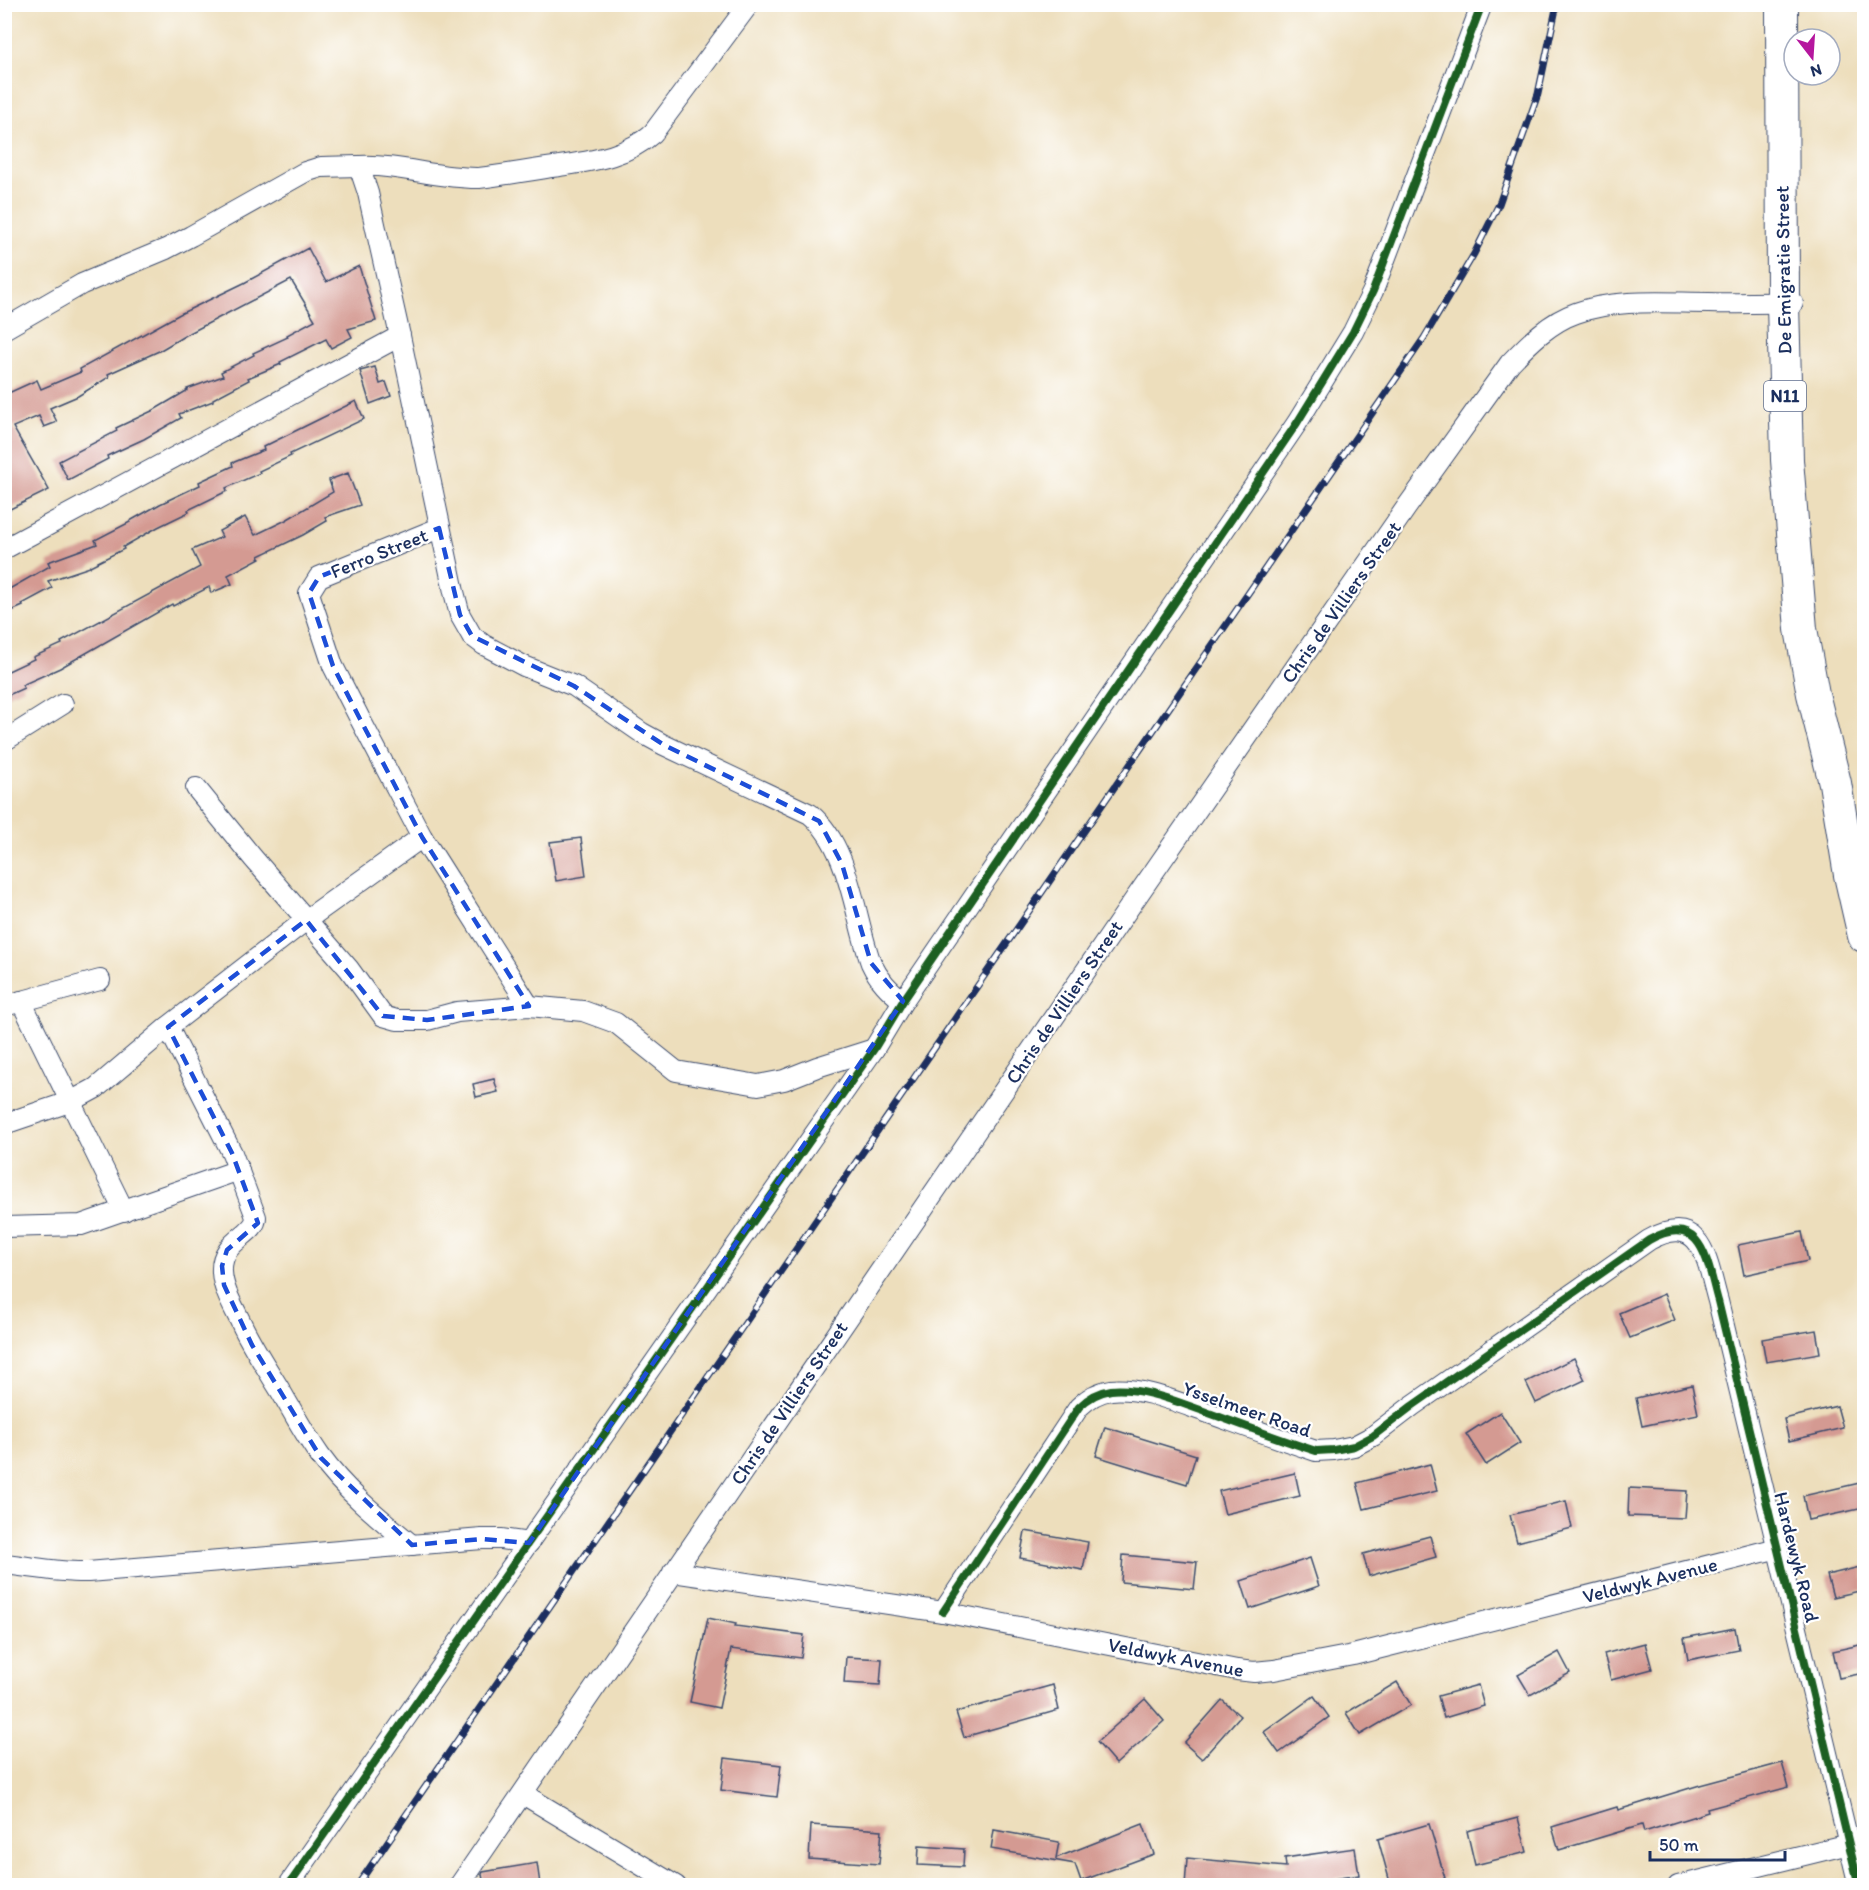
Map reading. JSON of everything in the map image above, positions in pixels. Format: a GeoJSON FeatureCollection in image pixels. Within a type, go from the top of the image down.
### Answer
{"type":"FeatureCollection","features":[{"type":"Feature","properties":{"kind":"highway","name":"De Emigratie Street"},"geometry":{"type":"LineString","coordinates":[[1782,4],[1790,303],[1829,688],[1835,783],[1850,874],[1864,936]]}},
{"type":"Feature","properties":{"kind":"highway"},"geometry":{"type":"LineString","coordinates":[[1797,4],[1797,27]]}},
{"type":"Feature","properties":{"kind":"highway","name":"De Emigratie Street"},"geometry":{"type":"LineString","coordinates":[[1790,303],[1797,87]]}},
{"type":"Feature","properties":{"kind":"street"},"geometry":{"type":"LineString","coordinates":[[4,329],[82,284],[166,249],[305,172],[321,167],[382,166],[462,178],[479,178],[601,159],[625,152],[644,142],[653,133],[748,4]]}},
{"type":"Feature","properties":{"kind":"street"},"geometry":{"type":"LineString","coordinates":[[288,1886],[874,1049],[903,1001],[1297,423],[1353,332],[1373,291],[1482,4]]}},
{"type":"Feature","properties":{"kind":"street"},"geometry":{"type":"LineString","coordinates":[[358,166],[368,193],[439,528],[460,615],[472,636],[516,662],[574,686],[642,733],[664,745],[810,814],[819,821],[828,832],[842,864],[871,963],[877,976],[903,1001]]}},
{"type":"Feature","properties":{"kind":"street","name":"Chris de Villiers Street"},"geometry":{"type":"LineString","coordinates":[[459,1886],[1406,508],[1510,363],[1526,346],[1556,322],[1576,313],[1597,308],[1617,304],[1790,303]]}},
{"type":"Feature","properties":{"kind":"street"},"geometry":{"type":"LineString","coordinates":[[4,549],[400,336]]}},
{"type":"Feature","properties":{"kind":"street","name":"Ferro Street"},"geometry":{"type":"LineString","coordinates":[[422,837],[333,666],[309,592],[319,577],[439,528]]}},
{"type":"Feature","properties":{"kind":"street"},"geometry":{"type":"LineString","coordinates":[[4,741],[63,704]]}},
{"type":"Feature","properties":{"kind":"street"},"geometry":{"type":"LineString","coordinates":[[196,788],[253,858],[350,969],[383,1016],[397,1020],[427,1020],[457,1012],[529,1006],[584,1011],[616,1023],[676,1071],[758,1085],[784,1080],[874,1049]]}},
{"type":"Feature","properties":{"kind":"street"},"geometry":{"type":"LineString","coordinates":[[4,1124],[72,1101],[96,1088],[168,1027],[306,920],[422,837],[529,1006]]}},
{"type":"Feature","properties":{"kind":"street"},"geometry":{"type":"LineString","coordinates":[[100,980],[13,1003],[72,1101],[124,1211]]}},
{"type":"Feature","properties":{"kind":"street"},"geometry":{"type":"LineString","coordinates":[[168,1027],[239,1170],[257,1221],[253,1227],[231,1244],[223,1260],[222,1278],[229,1298],[252,1345],[321,1458],[346,1486],[412,1545]]}},
{"type":"Feature","properties":{"kind":"street"},"geometry":{"type":"LineString","coordinates":[[4,1227],[81,1225],[239,1170]]}},
{"type":"Feature","properties":{"kind":"street","name":"Ysselmeer Road"},"geometry":{"type":"LineString","coordinates":[[943,1612],[1079,1407],[1097,1394],[1123,1390],[1140,1392],[1316,1450],[1334,1450],[1354,1446],[1373,1436],[1412,1406],[1649,1240],[1668,1232],[1680,1231],[1689,1233],[1695,1238]]}},
{"type":"Feature","properties":{"kind":"street","name":"Hardewyk Road"},"geometry":{"type":"LineString","coordinates":[[1695,1238],[1706,1260],[1718,1301],[1859,1886]]}},
{"type":"Feature","properties":{"kind":"street"},"geometry":{"type":"LineString","coordinates":[[4,1564],[52,1571],[88,1572],[492,1539],[529,1543]]}},
{"type":"Feature","properties":{"kind":"street","name":"Veldwyk Avenue"},"geometry":{"type":"LineString","coordinates":[[674,1572],[943,1612],[1254,1672],[1353,1654],[1778,1548]]}},
{"type":"Feature","properties":{"kind":"street"},"geometry":{"type":"LineString","coordinates":[[523,1794],[676,1886]]}},
{"type":"Feature","properties":{"kind":"street"},"geometry":{"type":"LineString","coordinates":[[1678,1886],[1849,1844]]}},
{"type":"Feature","properties":{"kind":"highlighted area"},"geometry":{"type":"Polygon","coordinates":[[[439,528],[460,615],[472,636],[574,686],[664,745],[819,821],[842,864],[871,963],[903,1001],[529,1543],[482,1539],[412,1545],[321,1458],[252,1345],[224,1285],[222,1266],[227,1250],[258,1223],[232,1153],[168,1027],[306,920],[383,1016],[427,1020],[529,1006],[422,837],[333,666],[309,593],[319,577],[439,528]]]}},
{"type":"Feature","properties":{"kind":"building"},"geometry":{"type":"Polygon","coordinates":[[[308,248],[326,282],[359,266],[376,321],[348,329],[352,337],[331,348],[326,339],[280,362],[281,364],[248,378],[249,380],[213,401],[179,414],[181,418],[107,456],[108,459],[68,480],[59,461],[117,431],[116,428],[154,410],[187,389],[223,376],[221,372],[254,355],[253,353],[288,337],[287,335],[315,320],[291,280],[159,351],[108,374],[109,377],[78,396],[50,408],[57,422],[44,427],[39,416],[13,427],[49,490],[4,512],[4,395],[37,380],[41,389],[81,372],[80,369],[180,314],[308,248]]]}},
{"type":"Feature","properties":{"kind":"building"},"geometry":{"type":"Polygon","coordinates":[[[375,367],[380,384],[386,382],[391,396],[370,404],[360,371],[375,367]]]}},
{"type":"Feature","properties":{"kind":"building"},"geometry":{"type":"Polygon","coordinates":[[[356,401],[364,419],[226,488],[227,491],[188,510],[189,512],[158,527],[90,567],[48,581],[52,588],[22,604],[23,606],[4,614],[4,592],[50,566],[48,562],[97,544],[95,540],[200,485],[199,482],[233,466],[232,463],[264,450],[263,447],[356,401]]]}},
{"type":"Feature","properties":{"kind":"building"},"geometry":{"type":"Polygon","coordinates":[[[348,473],[360,505],[325,517],[327,521],[259,556],[260,558],[228,575],[232,584],[211,593],[209,587],[173,606],[172,604],[60,668],[22,685],[24,688],[4,697],[4,673],[62,644],[61,642],[200,567],[192,550],[222,537],[219,531],[245,517],[255,535],[286,520],[333,492],[329,480],[348,473]]]}},
{"type":"Feature","properties":{"kind":"building"},"geometry":{"type":"Polygon","coordinates":[[[581,838],[586,876],[556,881],[550,842],[581,838]]]}},
{"type":"Feature","properties":{"kind":"building"},"geometry":{"type":"Polygon","coordinates":[[[494,1079],[498,1092],[476,1097],[473,1084],[494,1079]]]}},
{"type":"Feature","properties":{"kind":"building"},"geometry":{"type":"Polygon","coordinates":[[[1802,1232],[1808,1261],[1744,1275],[1738,1245],[1802,1232]]]}},
{"type":"Feature","properties":{"kind":"building"},"geometry":{"type":"Polygon","coordinates":[[[1664,1294],[1675,1320],[1630,1338],[1619,1313],[1664,1294]]]}},
{"type":"Feature","properties":{"kind":"building"},"geometry":{"type":"Polygon","coordinates":[[[1816,1330],[1820,1353],[1766,1362],[1762,1339],[1816,1330]]]}},
{"type":"Feature","properties":{"kind":"building"},"geometry":{"type":"Polygon","coordinates":[[[1574,1358],[1585,1380],[1536,1403],[1526,1382],[1574,1358]]]}},
{"type":"Feature","properties":{"kind":"building"},"geometry":{"type":"Polygon","coordinates":[[[1692,1385],[1698,1414],[1642,1426],[1636,1398],[1692,1385]]]}},
{"type":"Feature","properties":{"kind":"building"},"geometry":{"type":"Polygon","coordinates":[[[1837,1406],[1843,1428],[1789,1441],[1784,1419],[1837,1406]]]}},
{"type":"Feature","properties":{"kind":"building"},"geometry":{"type":"Polygon","coordinates":[[[1500,1412],[1520,1443],[1486,1465],[1466,1434],[1500,1412]]]}},
{"type":"Feature","properties":{"kind":"building"},"geometry":{"type":"Polygon","coordinates":[[[1105,1427],[1196,1455],[1187,1484],[1096,1456],[1105,1427]]]}},
{"type":"Feature","properties":{"kind":"building"},"geometry":{"type":"Polygon","coordinates":[[[1430,1464],[1437,1491],[1364,1509],[1357,1483],[1430,1464]]]}},
{"type":"Feature","properties":{"kind":"building"},"geometry":{"type":"Polygon","coordinates":[[[1295,1473],[1300,1496],[1225,1514],[1219,1491],[1295,1473]]]}},
{"type":"Feature","properties":{"kind":"building"},"geometry":{"type":"Polygon","coordinates":[[[1864,1482],[1864,1508],[1808,1520],[1803,1496],[1864,1482]]]}},
{"type":"Feature","properties":{"kind":"building"},"geometry":{"type":"Polygon","coordinates":[[[1629,1488],[1687,1491],[1685,1518],[1628,1516],[1629,1488]]]}},
{"type":"Feature","properties":{"kind":"building"},"geometry":{"type":"Polygon","coordinates":[[[1566,1501],[1572,1528],[1517,1542],[1510,1515],[1566,1501]]]}},
{"type":"Feature","properties":{"kind":"building"},"geometry":{"type":"Polygon","coordinates":[[[1025,1531],[1088,1542],[1083,1570],[1020,1558],[1025,1531]]]}},
{"type":"Feature","properties":{"kind":"building"},"geometry":{"type":"Polygon","coordinates":[[[1430,1536],[1436,1557],[1369,1576],[1363,1554],[1430,1536]]]}},
{"type":"Feature","properties":{"kind":"building"},"geometry":{"type":"Polygon","coordinates":[[[1123,1555],[1197,1562],[1194,1589],[1121,1582],[1123,1555]]]}},
{"type":"Feature","properties":{"kind":"building"},"geometry":{"type":"Polygon","coordinates":[[[1310,1558],[1319,1586],[1250,1609],[1241,1581],[1310,1558]]]}},
{"type":"Feature","properties":{"kind":"building"},"geometry":{"type":"Polygon","coordinates":[[[1864,1566],[1864,1590],[1833,1597],[1827,1575],[1864,1566]]]}},
{"type":"Feature","properties":{"kind":"building"},"geometry":{"type":"Polygon","coordinates":[[[708,1618],[736,1624],[735,1626],[804,1635],[801,1658],[731,1649],[719,1708],[690,1702],[708,1618]]]}},
{"type":"Feature","properties":{"kind":"building"},"geometry":{"type":"Polygon","coordinates":[[[1735,1628],[1739,1650],[1688,1660],[1684,1638],[1735,1628]]]}},
{"type":"Feature","properties":{"kind":"building"},"geometry":{"type":"Polygon","coordinates":[[[1645,1643],[1652,1669],[1611,1680],[1604,1654],[1645,1643]]]}},
{"type":"Feature","properties":{"kind":"building"},"geometry":{"type":"Polygon","coordinates":[[[1864,1644],[1864,1673],[1839,1678],[1833,1651],[1864,1644]]]}},
{"type":"Feature","properties":{"kind":"building"},"geometry":{"type":"Polygon","coordinates":[[[1559,1652],[1570,1673],[1530,1695],[1518,1675],[1559,1652]]]}},
{"type":"Feature","properties":{"kind":"building"},"geometry":{"type":"Polygon","coordinates":[[[846,1657],[882,1659],[880,1685],[844,1683],[846,1657]]]}},
{"type":"Feature","properties":{"kind":"building"},"geometry":{"type":"Polygon","coordinates":[[[1397,1682],[1411,1705],[1360,1735],[1346,1713],[1397,1682]]]}},
{"type":"Feature","properties":{"kind":"building"},"geometry":{"type":"Polygon","coordinates":[[[1053,1685],[1059,1710],[964,1737],[956,1712],[1053,1685]]]}},
{"type":"Feature","properties":{"kind":"building"},"geometry":{"type":"Polygon","coordinates":[[[1478,1685],[1484,1706],[1444,1718],[1438,1696],[1478,1685]]]}},
{"type":"Feature","properties":{"kind":"building"},"geometry":{"type":"Polygon","coordinates":[[[1314,1696],[1329,1717],[1279,1753],[1264,1732],[1314,1696]]]}},
{"type":"Feature","properties":{"kind":"building"},"geometry":{"type":"Polygon","coordinates":[[[1145,1699],[1164,1721],[1116,1764],[1097,1742],[1145,1699]]]}},
{"type":"Feature","properties":{"kind":"building"},"geometry":{"type":"Polygon","coordinates":[[[1222,1700],[1240,1716],[1202,1759],[1184,1743],[1222,1700]]]}},
{"type":"Feature","properties":{"kind":"building"},"geometry":{"type":"Polygon","coordinates":[[[725,1758],[781,1765],[777,1797],[721,1790],[725,1758]]]}},
{"type":"Feature","properties":{"kind":"building"},"geometry":{"type":"Polygon","coordinates":[[[1782,1763],[1789,1787],[1707,1809],[1708,1812],[1644,1832],[1642,1825],[1559,1850],[1552,1827],[1617,1807],[1618,1810],[1782,1763]]]}},
{"type":"Feature","properties":{"kind":"building"},"geometry":{"type":"Polygon","coordinates":[[[1518,1818],[1527,1852],[1475,1865],[1467,1831],[1518,1818]]]}},
{"type":"Feature","properties":{"kind":"building"},"geometry":{"type":"Polygon","coordinates":[[[1143,1824],[1154,1854],[1081,1881],[1075,1864],[991,1849],[994,1830],[1059,1842],[1056,1858],[1143,1824]]]}},
{"type":"Feature","properties":{"kind":"building"},"geometry":{"type":"Polygon","coordinates":[[[1429,1824],[1445,1878],[1418,1886],[1391,1886],[1378,1839],[1429,1824]]]}},
{"type":"Feature","properties":{"kind":"building"},"geometry":{"type":"Polygon","coordinates":[[[811,1825],[882,1830],[879,1864],[809,1859],[811,1825]]]}},
{"type":"Feature","properties":{"kind":"building"},"geometry":{"type":"Polygon","coordinates":[[[919,1846],[964,1849],[963,1867],[918,1865],[919,1846]]]}},
{"type":"Feature","properties":{"kind":"building"},"geometry":{"type":"Polygon","coordinates":[[[1355,1848],[1359,1875],[1287,1886],[1185,1886],[1187,1858],[1286,1867],[1285,1858],[1355,1848]]]}},
{"type":"Feature","properties":{"kind":"building"},"geometry":{"type":"Polygon","coordinates":[[[537,1863],[540,1884],[484,1886],[483,1872],[537,1863]]]}},
{"type":"Feature","properties":{"kind":"railway"},"geometry":{"type":"LineString","coordinates":[[357,1886],[1424,338],[1474,254],[1499,204],[1538,94],[1557,4]]}},
{"type":"Feature","properties":{"kind":"cycle path"},"geometry":{"type":"LineString","coordinates":[[288,1886],[874,1049],[903,1001],[1297,423],[1353,332],[1373,291],[1482,4]]}},
{"type":"Feature","properties":{"kind":"cycle path"},"geometry":{"type":"LineString","coordinates":[[943,1612],[1079,1407],[1094,1396],[1111,1390],[1147,1393],[1316,1451],[1354,1446],[1373,1436],[1412,1406],[1649,1240],[1667,1232],[1681,1232],[1692,1236],[1700,1245],[1710,1271],[1859,1886]]}}]}
